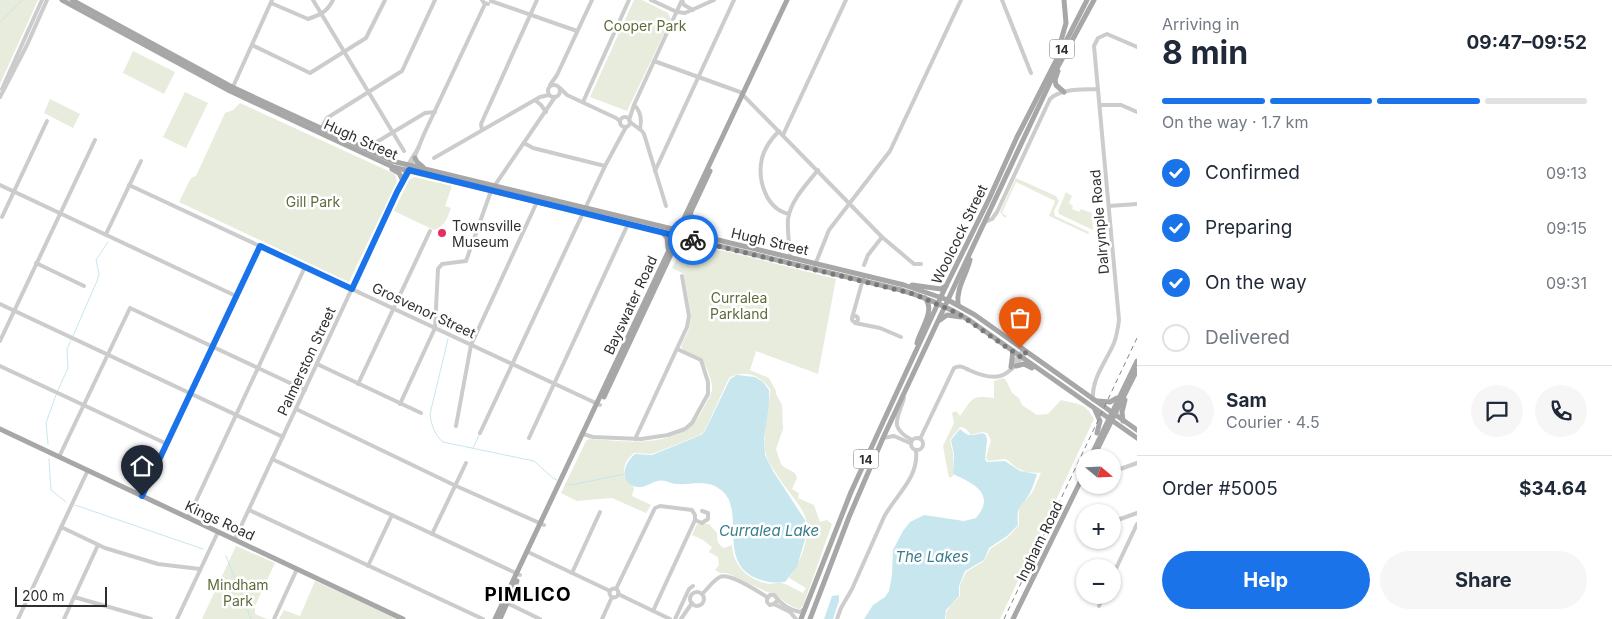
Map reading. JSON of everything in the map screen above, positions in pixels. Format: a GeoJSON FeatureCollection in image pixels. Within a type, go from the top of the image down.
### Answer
{"type":"FeatureCollection","features":[{"type":"Feature","properties":{"kind":"main road","name":"Hugh Street"},"geometry":{"type":"LineString","coordinates":[[62,0],[231,89],[388,165],[427,170],[537,202],[585,211],[628,224],[679,233],[864,278],[904,285],[939,300],[945,307],[969,320],[1137,438]]}},
{"type":"Feature","properties":{"kind":"main road","name":"Hugh Street"},"geometry":{"type":"LineString","coordinates":[[72,0],[231,89]]}},
{"type":"Feature","properties":{"kind":"main road","name":"Bayswater Road"},"geometry":{"type":"LineString","coordinates":[[679,233],[683,218],[788,0]]}},
{"type":"Feature","properties":{"kind":"main road"},"geometry":{"type":"LineString","coordinates":[[1048,77],[1064,32],[1066,14],[1064,0]]}},
{"type":"Feature","properties":{"kind":"main road","name":"Woolcock Street"},"geometry":{"type":"LineString","coordinates":[[801,619],[853,487],[939,300],[1048,77],[1083,14],[1094,0]]}},
{"type":"Feature","properties":{"kind":"main road"},"geometry":{"type":"LineString","coordinates":[[1083,14],[1086,1]]}},
{"type":"Feature","properties":{"kind":"main road","name":"Woolcock Street"},"geometry":{"type":"LineString","coordinates":[[810,619],[848,517],[883,438],[1083,14]]}},
{"type":"Feature","properties":{"kind":"main road"},"geometry":{"type":"LineString","coordinates":[[1064,92],[1056,86],[1057,74],[1068,48]]}},
{"type":"Feature","properties":{"kind":"main road","name":"Bayswater Road"},"geometry":{"type":"LineString","coordinates":[[500,619],[598,404],[679,233],[691,214],[743,96]]}},
{"type":"Feature","properties":{"kind":"main road","name":"Hugh Street"},"geometry":{"type":"LineString","coordinates":[[320,131],[409,168],[664,230]]}},
{"type":"Feature","properties":{"kind":"main road"},"geometry":{"type":"LineString","coordinates":[[415,158],[427,170]]}},
{"type":"Feature","properties":{"kind":"main road"},"geometry":{"type":"LineString","coordinates":[[388,165],[400,173],[402,179]]}},
{"type":"Feature","properties":{"kind":"main road"},"geometry":{"type":"LineString","coordinates":[[683,218],[664,230],[670,253],[682,244],[697,238],[693,230],[691,214]]}},
{"type":"Feature","properties":{"kind":"main road"},"geometry":{"type":"LineString","coordinates":[[958,305],[958,291],[968,270],[972,249]]}},
{"type":"Feature","properties":{"kind":"main road","name":"Hugh Street"},"geometry":{"type":"LineString","coordinates":[[864,278],[924,298],[948,300],[958,305],[1137,430]]}},
{"type":"Feature","properties":{"kind":"main road"},"geometry":{"type":"LineString","coordinates":[[904,285],[941,289],[946,286]]}},
{"type":"Feature","properties":{"kind":"main road"},"geometry":{"type":"LineString","coordinates":[[913,358],[920,332],[929,311],[929,303],[924,298]]}},
{"type":"Feature","properties":{"kind":"main road"},"geometry":{"type":"LineString","coordinates":[[938,321],[947,315],[969,320]]}},
{"type":"Feature","properties":{"kind":"main road"},"geometry":{"type":"LineString","coordinates":[[1013,351],[1012,368],[1027,365],[1050,378]]}},
{"type":"Feature","properties":{"kind":"main road"},"geometry":{"type":"LineString","coordinates":[[1113,414],[1118,398],[1137,361]]}},
{"type":"Feature","properties":{"kind":"main road"},"geometry":{"type":"LineString","coordinates":[[1095,449],[1137,370]]}},
{"type":"Feature","properties":{"kind":"main road"},"geometry":{"type":"LineString","coordinates":[[1123,420],[1122,412],[1128,390]]}},
{"type":"Feature","properties":{"kind":"main road"},"geometry":{"type":"LineString","coordinates":[[1085,402],[1087,396]]}},
{"type":"Feature","properties":{"kind":"main road"},"geometry":{"type":"LineString","coordinates":[[1093,400],[1106,402],[1118,398]]}},
{"type":"Feature","properties":{"kind":"main road"},"geometry":{"type":"LineString","coordinates":[[1089,449],[1100,424],[1094,409]]}},
{"type":"Feature","properties":{"kind":"main road"},"geometry":{"type":"LineString","coordinates":[[1105,436],[1110,420]]}},
{"type":"Feature","properties":{"kind":"main road","name":"Kings Road"},"geometry":{"type":"LineString","coordinates":[[0,429],[403,619]]}},
{"type":"Feature","properties":{"kind":"main road"},"geometry":{"type":"LineString","coordinates":[[1096,449],[1112,429],[1127,432]]}},
{"type":"Feature","properties":{"kind":"main road","name":"Ingham Road"},"geometry":{"type":"LineString","coordinates":[[1013,619],[1076,490]]}},
{"type":"Feature","properties":{"kind":"main road","name":"Bayswater Road"},"geometry":{"type":"LineString","coordinates":[[495,619],[519,574]]}},
{"type":"Feature","properties":{"kind":"street"},"geometry":{"type":"LineString","coordinates":[[0,95],[42,0]]}},
{"type":"Feature","properties":{"kind":"street"},"geometry":{"type":"LineString","coordinates":[[0,95],[27,44],[47,0]]}},
{"type":"Feature","properties":{"kind":"street"},"geometry":{"type":"LineString","coordinates":[[312,0],[404,151]]}},
{"type":"Feature","properties":{"kind":"street"},"geometry":{"type":"LineString","coordinates":[[231,89],[272,2],[308,19],[322,14],[330,8],[333,0]]}},
{"type":"Feature","properties":{"kind":"street"},"geometry":{"type":"LineString","coordinates":[[252,45],[310,73],[344,54],[366,38],[384,0]]}},
{"type":"Feature","properties":{"kind":"street"},"geometry":{"type":"LineString","coordinates":[[320,131],[328,118],[402,71],[435,0]]}},
{"type":"Feature","properties":{"kind":"street"},"geometry":{"type":"LineString","coordinates":[[484,2],[489,3],[491,0],[530,16],[577,31]]}},
{"type":"Feature","properties":{"kind":"street"},"geometry":{"type":"LineString","coordinates":[[482,130],[481,124],[537,0]]}},
{"type":"Feature","properties":{"kind":"street"},"geometry":{"type":"LineString","coordinates":[[434,158],[540,97],[558,75],[592,0]]}},
{"type":"Feature","properties":{"kind":"street"},"geometry":{"type":"LineString","coordinates":[[582,102],[629,0]]}},
{"type":"Feature","properties":{"kind":"street"},"geometry":{"type":"LineString","coordinates":[[651,0],[677,12],[685,13],[714,0]]}},
{"type":"Feature","properties":{"kind":"street"},"geometry":{"type":"LineString","coordinates":[[630,121],[634,105],[682,0]]}},
{"type":"Feature","properties":{"kind":"street"},"geometry":{"type":"LineString","coordinates":[[682,0],[684,5],[693,10]]}},
{"type":"Feature","properties":{"kind":"street"},"geometry":{"type":"LineString","coordinates":[[727,0],[731,7]]}},
{"type":"Feature","properties":{"kind":"street"},"geometry":{"type":"LineString","coordinates":[[655,171],[734,0]]}},
{"type":"Feature","properties":{"kind":"street"},"geometry":{"type":"LineString","coordinates":[[783,135],[846,0]]}},
{"type":"Feature","properties":{"kind":"street"},"geometry":{"type":"LineString","coordinates":[[814,266],[829,230],[890,151],[961,0]]}},
{"type":"Feature","properties":{"kind":"street"},"geometry":{"type":"LineString","coordinates":[[1002,0],[1031,73]]}},
{"type":"Feature","properties":{"kind":"street","name":"Palmerston Street"},"geometry":{"type":"LineString","coordinates":[[397,192],[402,179],[415,158],[484,2]]}},
{"type":"Feature","properties":{"kind":"street","name":"Dalrymple Road"},"geometry":{"type":"LineString","coordinates":[[1093,400],[1093,386],[1118,333],[1119,320],[1094,46],[1102,35],[1110,34],[1137,47]]}},
{"type":"Feature","properties":{"kind":"street"},"geometry":{"type":"LineString","coordinates":[[654,61],[740,92],[850,202],[882,237],[914,264],[921,264]]}},
{"type":"Feature","properties":{"kind":"street"},"geometry":{"type":"LineString","coordinates":[[400,404],[435,328],[440,266],[442,264],[466,261],[493,188],[546,112],[553,96],[560,92],[558,75]]}},
{"type":"Feature","properties":{"kind":"street"},"geometry":{"type":"LineString","coordinates":[[549,87],[553,84],[567,95],[639,129]]}},
{"type":"Feature","properties":{"kind":"street"},"geometry":{"type":"LineString","coordinates":[[984,222],[993,218],[1056,86]]}},
{"type":"Feature","properties":{"kind":"street"},"geometry":{"type":"LineString","coordinates":[[549,87],[553,96]]}},
{"type":"Feature","properties":{"kind":"street"},"geometry":{"type":"LineString","coordinates":[[1051,97],[1064,92],[1098,88]]}},
{"type":"Feature","properties":{"kind":"street"},"geometry":{"type":"LineString","coordinates":[[540,97],[567,95]]}},
{"type":"Feature","properties":{"kind":"street"},"geometry":{"type":"LineString","coordinates":[[535,100],[546,112]]}},
{"type":"Feature","properties":{"kind":"street"},"geometry":{"type":"LineString","coordinates":[[634,105],[642,122],[639,129]]}},
{"type":"Feature","properties":{"kind":"street"},"geometry":{"type":"LineString","coordinates":[[1100,105],[1121,105],[1137,112]]}},
{"type":"Feature","properties":{"kind":"street"},"geometry":{"type":"LineString","coordinates":[[375,154],[375,143],[425,113],[435,112]]}},
{"type":"Feature","properties":{"kind":"street"},"geometry":{"type":"LineString","coordinates":[[480,433],[622,132],[623,122],[631,113]]}},
{"type":"Feature","properties":{"kind":"street"},"geometry":{"type":"LineString","coordinates":[[2,217],[47,121]]}},
{"type":"Feature","properties":{"kind":"street"},"geometry":{"type":"LineString","coordinates":[[623,122],[630,121],[644,134],[666,206]]}},
{"type":"Feature","properties":{"kind":"street"},"geometry":{"type":"LineString","coordinates":[[623,122],[630,121]]}},
{"type":"Feature","properties":{"kind":"street"},"geometry":{"type":"LineString","coordinates":[[779,131],[770,140],[762,159],[762,181],[766,197],[779,211],[789,214]]}},
{"type":"Feature","properties":{"kind":"street"},"geometry":{"type":"LineString","coordinates":[[0,341],[95,140]]}},
{"type":"Feature","properties":{"kind":"street"},"geometry":{"type":"LineString","coordinates":[[524,143],[533,148],[605,166]]}},
{"type":"Feature","properties":{"kind":"street","name":"Palmerston Street"},"geometry":{"type":"LineString","coordinates":[[235,539],[419,147]]}},
{"type":"Feature","properties":{"kind":"street"},"geometry":{"type":"LineString","coordinates":[[650,155],[660,158]]}},
{"type":"Feature","properties":{"kind":"street"},"geometry":{"type":"LineString","coordinates":[[106,234],[141,161]]}},
{"type":"Feature","properties":{"kind":"street"},"geometry":{"type":"LineString","coordinates":[[789,260],[789,214],[796,198],[818,170]]}},
{"type":"Feature","properties":{"kind":"street"},"geometry":{"type":"LineString","coordinates":[[0,185],[236,296]]}},
{"type":"Feature","properties":{"kind":"street","name":"Grosvenor Street"},"geometry":{"type":"LineString","coordinates":[[130,185],[598,404]]}},
{"type":"Feature","properties":{"kind":"street"},"geometry":{"type":"LineString","coordinates":[[456,426],[471,345],[537,202]]}},
{"type":"Feature","properties":{"kind":"street"},"geometry":{"type":"LineString","coordinates":[[1109,206],[1137,204]]}},
{"type":"Feature","properties":{"kind":"street"},"geometry":{"type":"LineString","coordinates":[[530,438],[628,224]]}},
{"type":"Feature","properties":{"kind":"street"},"geometry":{"type":"LineString","coordinates":[[358,384],[430,231]]}},
{"type":"Feature","properties":{"kind":"street"},"geometry":{"type":"LineString","coordinates":[[864,265],[868,255],[882,237]]}},
{"type":"Feature","properties":{"kind":"street"},"geometry":{"type":"LineString","coordinates":[[142,496],[260,246]]}},
{"type":"Feature","properties":{"kind":"street"},"geometry":{"type":"LineString","coordinates":[[36,263],[84,286]]}},
{"type":"Feature","properties":{"kind":"street"},"geometry":{"type":"LineString","coordinates":[[188,518],[305,267]]}},
{"type":"Feature","properties":{"kind":"street"},"geometry":{"type":"LineString","coordinates":[[635,439],[687,327],[689,316],[682,276]]}},
{"type":"Feature","properties":{"kind":"street"},"geometry":{"type":"LineString","coordinates":[[864,278],[857,305],[856,319],[901,337]]}},
{"type":"Feature","properties":{"kind":"street"},"geometry":{"type":"LineString","coordinates":[[0,304],[283,437]]}},
{"type":"Feature","properties":{"kind":"street"},"geometry":{"type":"LineString","coordinates":[[59,456],[130,308],[305,390]]}},
{"type":"Feature","properties":{"kind":"street"},"geometry":{"type":"LineString","coordinates":[[584,434],[593,438],[635,439],[668,435],[685,429],[692,423],[708,394],[708,382],[701,360],[678,349]]}},
{"type":"Feature","properties":{"kind":"street"},"geometry":{"type":"LineString","coordinates":[[920,439],[954,368],[961,366],[989,378],[1002,376],[1012,368],[1024,351]]}},
{"type":"Feature","properties":{"kind":"street"},"geometry":{"type":"LineString","coordinates":[[317,364],[421,414]]}},
{"type":"Feature","properties":{"kind":"street"},"geometry":{"type":"LineString","coordinates":[[0,366],[167,444]]}},
{"type":"Feature","properties":{"kind":"street"},"geometry":{"type":"LineString","coordinates":[[1087,396],[1093,386]]}},
{"type":"Feature","properties":{"kind":"street"},"geometry":{"type":"LineString","coordinates":[[907,389],[896,417],[896,425],[911,442],[912,449],[916,451]]}},
{"type":"Feature","properties":{"kind":"street"},"geometry":{"type":"LineString","coordinates":[[296,409],[454,485],[542,524]]}},
{"type":"Feature","properties":{"kind":"street"},"geometry":{"type":"LineString","coordinates":[[883,438],[894,436],[911,442]]}},
{"type":"Feature","properties":{"kind":"street"},"geometry":{"type":"LineString","coordinates":[[911,442],[916,438],[920,439]]}},
{"type":"Feature","properties":{"kind":"street"},"geometry":{"type":"LineString","coordinates":[[916,451],[920,450],[923,446],[920,439]]}},
{"type":"Feature","properties":{"kind":"street"},"geometry":{"type":"LineString","coordinates":[[838,618],[884,517],[909,480],[916,462],[916,451]]}},
{"type":"Feature","properties":{"kind":"street"},"geometry":{"type":"LineString","coordinates":[[272,459],[519,574]]}},
{"type":"Feature","properties":{"kind":"street"},"geometry":{"type":"LineString","coordinates":[[432,534],[466,463]]}},
{"type":"Feature","properties":{"kind":"street"},"geometry":{"type":"LineString","coordinates":[[1121,469],[1137,463]]}},
{"type":"Feature","properties":{"kind":"street"},"geometry":{"type":"LineString","coordinates":[[18,619],[88,470]]}},
{"type":"Feature","properties":{"kind":"street"},"geometry":{"type":"LineString","coordinates":[[529,552],[610,591],[616,589],[655,508],[660,506],[690,509],[695,518],[702,523],[708,519],[708,513],[702,511]]}},
{"type":"Feature","properties":{"kind":"street"},"geometry":{"type":"LineString","coordinates":[[249,510],[483,619]]}},
{"type":"Feature","properties":{"kind":"street"},"geometry":{"type":"LineString","coordinates":[[572,573],[600,512]]}},
{"type":"Feature","properties":{"kind":"street"},"geometry":{"type":"LineString","coordinates":[[1121,519],[1137,513]]}},
{"type":"Feature","properties":{"kind":"street"},"geometry":{"type":"LineString","coordinates":[[368,566],[392,515]]}},
{"type":"Feature","properties":{"kind":"street"},"geometry":{"type":"LineString","coordinates":[[653,610],[695,518]]}},
{"type":"Feature","properties":{"kind":"street"},"geometry":{"type":"LineString","coordinates":[[1120,559],[1137,524]]}},
{"type":"Feature","properties":{"kind":"street"},"geometry":{"type":"LineString","coordinates":[[61,527],[98,545],[158,564],[200,569]]}},
{"type":"Feature","properties":{"kind":"street"},"geometry":{"type":"LineString","coordinates":[[177,619],[218,532]]}},
{"type":"Feature","properties":{"kind":"street"},"geometry":{"type":"LineString","coordinates":[[64,619],[98,545]]}},
{"type":"Feature","properties":{"kind":"street"},"geometry":{"type":"LineString","coordinates":[[274,619],[298,569]]}},
{"type":"Feature","properties":{"kind":"street"},"geometry":{"type":"LineString","coordinates":[[702,594],[721,576],[728,577],[768,597],[774,595],[776,603],[790,612],[796,619]]}},
{"type":"Feature","properties":{"kind":"street"},"geometry":{"type":"LineString","coordinates":[[675,619],[689,589],[693,586]]}},
{"type":"Feature","properties":{"kind":"street"},"geometry":{"type":"LineString","coordinates":[[616,589],[618,594],[670,619]]}},
{"type":"Feature","properties":{"kind":"street"},"geometry":{"type":"LineString","coordinates":[[602,619],[612,597],[610,591]]}},
{"type":"Feature","properties":{"kind":"street"},"geometry":{"type":"LineString","coordinates":[[698,592],[702,594],[704,600],[701,605],[695,606],[690,599],[693,594],[698,592]]}},
{"type":"Feature","properties":{"kind":"street"},"geometry":{"type":"LineString","coordinates":[[612,597],[616,597],[618,594]]}},
{"type":"Feature","properties":{"kind":"street"},"geometry":{"type":"LineString","coordinates":[[74,597],[151,619]]}},
{"type":"Feature","properties":{"kind":"street"},"geometry":{"type":"LineString","coordinates":[[768,597],[768,603],[776,603],[794,611],[800,612],[807,607]]}},
{"type":"Feature","properties":{"kind":"street"},"geometry":{"type":"LineString","coordinates":[[681,619],[692,603]]}},
{"type":"Feature","properties":{"kind":"street"},"geometry":{"type":"LineString","coordinates":[[507,604],[540,619]]}},
{"type":"Feature","properties":{"kind":"green space"},"geometry":{"type":"Polygon","coordinates":[[[0,0],[38,0],[0,84],[0,0]]]}},
{"type":"Feature","properties":{"kind":"green space","name":"Cooper Park"},"geometry":{"type":"Polygon","coordinates":[[[634,0],[642,0],[668,13],[671,19],[627,111],[590,97],[634,0]]]}},
{"type":"Feature","properties":{"kind":"green space"},"geometry":{"type":"Polygon","coordinates":[[[133,51],[175,72],[164,94],[123,73],[133,51]]]}},
{"type":"Feature","properties":{"kind":"green space"},"geometry":{"type":"Polygon","coordinates":[[[185,92],[208,103],[186,148],[163,137],[185,92]]]}},
{"type":"Feature","properties":{"kind":"green space"},"geometry":{"type":"Polygon","coordinates":[[[50,99],[80,114],[73,128],[44,113],[50,99]]]}},
{"type":"Feature","properties":{"kind":"green space","name":"Gill Park"},"geometry":{"type":"Polygon","coordinates":[[[240,103],[395,174],[397,181],[349,282],[179,202],[191,178],[196,176],[225,113],[233,110],[240,103]]]}},
{"type":"Feature","properties":{"kind":"green space"},"geometry":{"type":"Polygon","coordinates":[[[414,177],[452,186],[445,206],[451,208],[448,216],[443,224],[434,230],[394,211],[409,180],[414,177]]]}},
{"type":"Feature","properties":{"kind":"green space"},"geometry":{"type":"Polygon","coordinates":[[[1016,178],[1056,196],[1059,201],[1054,211],[1055,216],[1089,232],[1088,234],[1049,216],[1055,201],[1016,182],[1002,213],[1007,216],[1005,218],[1000,212],[1016,178]]]}},
{"type":"Feature","properties":{"kind":"green space"},"geometry":{"type":"Polygon","coordinates":[[[1066,192],[1072,196],[1069,203],[1073,206],[1072,209],[1079,212],[1081,209],[1092,213],[1093,230],[1059,214],[1058,211],[1066,192]]]}},
{"type":"Feature","properties":{"kind":"green space","name":"Curralea Parkland"},"geometry":{"type":"Polygon","coordinates":[[[692,246],[729,252],[836,279],[818,374],[756,351],[750,370],[769,378],[782,405],[783,429],[776,449],[781,464],[795,473],[797,478],[792,489],[799,493],[798,498],[814,505],[820,522],[827,520],[832,524],[803,606],[799,609],[772,593],[715,570],[719,565],[718,557],[709,552],[712,547],[692,535],[697,524],[709,524],[717,533],[717,540],[720,545],[724,548],[732,545],[735,560],[755,580],[770,584],[784,584],[803,593],[806,588],[789,578],[803,551],[807,535],[806,520],[799,505],[784,486],[766,455],[765,431],[770,389],[757,377],[741,374],[729,378],[705,430],[700,435],[652,454],[634,453],[629,459],[625,464],[625,478],[634,488],[632,496],[651,505],[646,513],[612,498],[577,501],[561,493],[586,441],[589,439],[636,441],[668,437],[682,432],[694,422],[709,399],[712,384],[702,359],[683,350],[681,346],[689,329],[691,316],[684,274],[672,268],[681,251],[692,246]]]}},
{"type":"Feature","properties":{"kind":"green space","name":"The Lakes"},"geometry":{"type":"Polygon","coordinates":[[[1003,378],[1006,380],[1012,393],[1019,398],[1022,405],[1037,415],[1048,414],[1061,400],[1084,406],[1094,419],[1080,449],[1076,449],[1076,457],[1000,619],[946,619],[948,609],[960,596],[960,585],[966,572],[984,561],[990,549],[1008,537],[1019,525],[1019,507],[1032,493],[1041,473],[1026,472],[1017,468],[1006,459],[988,461],[986,458],[991,440],[987,433],[982,432],[971,435],[965,428],[960,427],[950,440],[953,453],[953,476],[949,478],[943,446],[954,423],[952,413],[956,411],[960,416],[973,399],[981,397],[994,398],[994,381],[1003,378]]]}},
{"type":"Feature","properties":{"kind":"green space","name":"Mindham Park"},"geometry":{"type":"Polygon","coordinates":[[[236,546],[275,563],[255,606],[255,614],[267,619],[202,619],[236,546]]]}},
{"type":"Feature","properties":{"kind":"green space"},"geometry":{"type":"Polygon","coordinates":[[[315,581],[398,619],[279,619],[284,610],[300,616],[315,581]]]}},
{"type":"Feature","properties":{"kind":"water","name":"Curralea Lake"},"geometry":{"type":"Polygon","coordinates":[[[737,375],[755,377],[763,382],[769,390],[769,405],[764,439],[765,455],[773,471],[805,520],[806,536],[797,567],[785,582],[764,581],[744,570],[737,559],[734,547],[731,507],[727,496],[718,488],[703,483],[677,484],[665,481],[640,487],[633,486],[626,479],[625,469],[627,463],[635,454],[652,455],[701,435],[705,431],[730,379],[737,375]]]}},
{"type":"Feature","properties":{"kind":"water","name":"The Lakes"},"geometry":{"type":"Polygon","coordinates":[[[960,429],[970,435],[982,433],[986,435],[985,459],[987,462],[1005,461],[1020,471],[1037,474],[1030,493],[1020,507],[1018,525],[1007,536],[989,548],[984,560],[965,571],[959,586],[959,596],[946,610],[945,619],[864,619],[873,605],[885,597],[889,591],[893,550],[910,522],[924,515],[964,521],[976,518],[982,509],[984,502],[980,490],[968,481],[953,474],[954,454],[951,440],[960,429]]]}},
{"type":"Feature","properties":{"kind":"water"},"geometry":{"type":"Polygon","coordinates":[[[839,595],[833,619],[824,619],[832,596],[839,595]]]}},
{"type":"Feature","properties":{"kind":"waterway"},"geometry":{"type":"LineString","coordinates":[[0,22],[22,0]]}},
{"type":"Feature","properties":{"kind":"waterway"},"geometry":{"type":"LineString","coordinates":[[73,336],[97,281],[99,274],[96,260],[108,242]]}},
{"type":"Feature","properties":{"kind":"waterway"},"geometry":{"type":"LineString","coordinates":[[448,339],[430,414],[432,426],[438,437],[443,442],[534,461],[557,480]]}},
{"type":"Feature","properties":{"kind":"waterway"},"geometry":{"type":"LineString","coordinates":[[58,390],[68,368],[67,349],[71,340]]}},
{"type":"Feature","properties":{"kind":"waterway"},"geometry":{"type":"LineString","coordinates":[[48,444],[46,423],[56,395]]}},
{"type":"Feature","properties":{"kind":"waterway"},"geometry":{"type":"LineString","coordinates":[[473,448],[480,433]]}},
{"type":"Feature","properties":{"kind":"waterway"},"geometry":{"type":"LineString","coordinates":[[49,459],[51,490],[66,502]]}},
{"type":"Feature","properties":{"kind":"waterway"},"geometry":{"type":"LineString","coordinates":[[567,484],[571,485],[625,474]]}},
{"type":"Feature","properties":{"kind":"waterway"},"geometry":{"type":"LineString","coordinates":[[75,505],[203,549]]}},
{"type":"Feature","properties":{"kind":"waterway"},"geometry":{"type":"LineString","coordinates":[[226,556],[251,619]]}},
{"type":"Feature","properties":{"kind":"railway"},"geometry":{"type":"LineString","coordinates":[[1004,619],[1137,338]]}},
{"type":"Feature","properties":{"kind":"way so far"},"geometry":{"type":"LineString","coordinates":[[693,240],[914,294],[938,303],[959,314],[1022,358],[1026,352],[1020,348]]}},
{"type":"Feature","properties":{"kind":"place","name":"Townsville Museum"},"geometry":{"type":"Point","coordinates":[442,233]}},
{"type":"Feature","properties":{"kind":"district","name":"PIMLICO"},"geometry":{"type":"Point","coordinates":[528,594]}},
{"type":"Feature","properties":{"kind":"route"},"geometry":{"type":"LineString","coordinates":[[142,496],[260,246],[352,289],[409,170],[693,240]]}}]}
